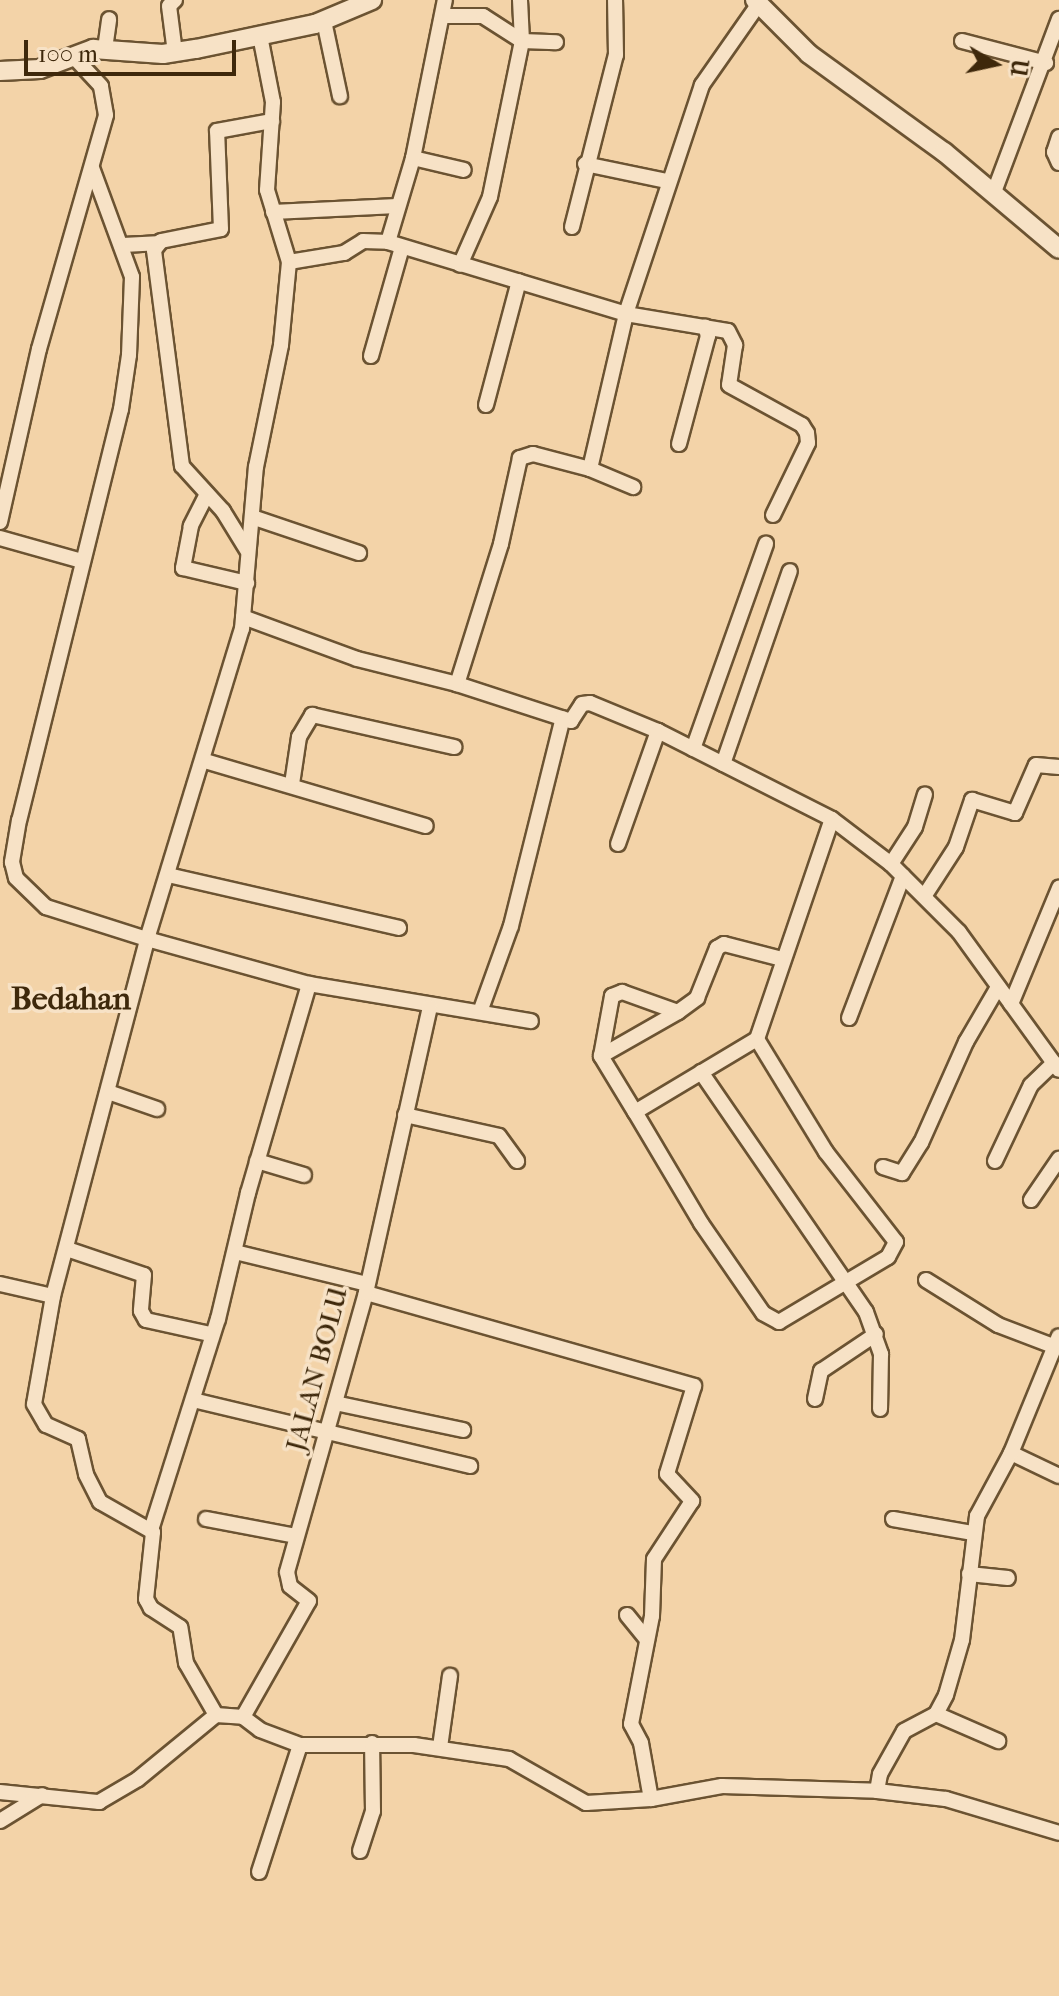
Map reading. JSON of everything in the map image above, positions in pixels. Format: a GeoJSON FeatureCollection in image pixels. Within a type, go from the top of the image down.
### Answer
{"type":"FeatureCollection","features":[{"type":"Feature","properties":{"kind":"street"},"geometry":{"type":"LineString","coordinates":[[175,0],[169,6],[175,53]]}},
{"type":"Feature","properties":{"kind":"street"},"geometry":{"type":"LineString","coordinates":[[0,71],[40,69],[73,56],[105,49],[175,53],[324,21],[372,0]]}},
{"type":"Feature","properties":{"kind":"street"},"geometry":{"type":"LineString","coordinates":[[371,356],[395,244],[397,206],[413,158],[430,58],[445,16],[445,0]]}},
{"type":"Feature","properties":{"kind":"street"},"geometry":{"type":"LineString","coordinates":[[460,265],[490,197],[522,41],[520,0]]}},
{"type":"Feature","properties":{"kind":"street"},"geometry":{"type":"LineString","coordinates":[[572,227],[585,164],[616,55],[615,0]]}},
{"type":"Feature","properties":{"kind":"street"},"geometry":{"type":"LineString","coordinates":[[590,469],[626,314],[667,181],[709,69],[757,2],[809,54],[994,192],[1059,249]]}},
{"type":"Feature","properties":{"kind":"street"},"geometry":{"type":"LineString","coordinates":[[445,16],[483,16],[522,41],[556,42]]}},
{"type":"Feature","properties":{"kind":"street"},"geometry":{"type":"LineString","coordinates":[[105,49],[109,19]]}},
{"type":"Feature","properties":{"kind":"street"},"geometry":{"type":"LineString","coordinates":[[994,192],[1046,63],[1059,19]]}},
{"type":"Feature","properties":{"kind":"street"},"geometry":{"type":"LineString","coordinates":[[324,21],[340,96]]}},
{"type":"Feature","properties":{"kind":"street"},"geometry":{"type":"LineString","coordinates":[[151,1530],[100,1502],[86,1474],[78,1439],[46,1425],[35,1411],[53,1296],[147,939],[205,761],[243,617],[247,550],[285,318],[289,262],[267,190],[272,121],[271,82],[260,36]]}},
{"type":"Feature","properties":{"kind":"street"},"geometry":{"type":"LineString","coordinates":[[962,41],[1046,63]]}},
{"type":"Feature","properties":{"kind":"street"},"geometry":{"type":"LineString","coordinates":[[0,522],[39,349],[92,168],[107,99],[73,56]]}},
{"type":"Feature","properties":{"kind":"street"},"geometry":{"type":"LineString","coordinates":[[123,245],[157,243],[221,229],[217,131],[272,121]]}},
{"type":"Feature","properties":{"kind":"street"},"geometry":{"type":"LineString","coordinates":[[1059,137],[1054,152],[1059,163]]}},
{"type":"Feature","properties":{"kind":"street"},"geometry":{"type":"LineString","coordinates":[[413,158],[464,170]]}},
{"type":"Feature","properties":{"kind":"street"},"geometry":{"type":"LineString","coordinates":[[585,164],[667,181]]}},
{"type":"Feature","properties":{"kind":"street"},"geometry":{"type":"LineString","coordinates":[[92,168],[123,245],[134,298],[129,355],[12,862],[22,889],[46,907],[309,984],[430,1007],[531,1021]]}},
{"type":"Feature","properties":{"kind":"street"},"geometry":{"type":"LineString","coordinates":[[273,212],[397,206]]}},
{"type":"Feature","properties":{"kind":"street"},"geometry":{"type":"LineString","coordinates":[[289,262],[344,253],[363,241],[395,244],[626,314],[705,326],[733,334],[729,385],[802,425],[807,433],[808,443],[773,515]]}},
{"type":"Feature","properties":{"kind":"street"},"geometry":{"type":"LineString","coordinates":[[157,243],[180,458],[247,550]]}},
{"type":"Feature","properties":{"kind":"street"},"geometry":{"type":"LineString","coordinates":[[486,405],[519,281]]}},
{"type":"Feature","properties":{"kind":"street"},"geometry":{"type":"LineString","coordinates":[[679,444],[708,336],[705,326]]}},
{"type":"Feature","properties":{"kind":"street"},"geometry":{"type":"LineString","coordinates":[[457,684],[501,544],[520,458],[533,454],[590,469],[633,487]]}},
{"type":"Feature","properties":{"kind":"street"},"geometry":{"type":"LineString","coordinates":[[207,494],[188,535],[183,568],[247,583]]}},
{"type":"Feature","properties":{"kind":"street"},"geometry":{"type":"LineString","coordinates":[[252,517],[359,553]]}},
{"type":"Feature","properties":{"kind":"street"},"geometry":{"type":"LineString","coordinates":[[0,538],[82,561]]}},
{"type":"Feature","properties":{"kind":"street"},"geometry":{"type":"LineString","coordinates":[[693,749],[766,544]]}},
{"type":"Feature","properties":{"kind":"street"},"geometry":{"type":"LineString","coordinates":[[723,764],[790,571]]}},
{"type":"Feature","properties":{"kind":"street"},"geometry":{"type":"LineString","coordinates":[[243,617],[357,659],[457,684],[573,721],[582,704],[590,703],[658,731],[832,819],[891,864],[925,895],[985,963],[998,987],[1057,1066],[1031,1085],[995,1161]]}},
{"type":"Feature","properties":{"kind":"street"},"geometry":{"type":"LineString","coordinates":[[292,784],[299,737],[312,715],[454,747]]}},
{"type":"Feature","properties":{"kind":"street"},"geometry":{"type":"LineString","coordinates":[[480,1012],[511,926],[563,718]]}},
{"type":"Feature","properties":{"kind":"street"},"geometry":{"type":"LineString","coordinates":[[618,844],[658,731]]}},
{"type":"Feature","properties":{"kind":"street"},"geometry":{"type":"LineString","coordinates":[[205,761],[292,784],[426,826]]}},
{"type":"Feature","properties":{"kind":"street"},"geometry":{"type":"LineString","coordinates":[[925,895],[956,847],[972,800],[1015,813],[1036,765],[1059,767]]}},
{"type":"Feature","properties":{"kind":"street"},"geometry":{"type":"LineString","coordinates":[[891,864],[915,827],[925,794]]}},
{"type":"Feature","properties":{"kind":"street"},"geometry":{"type":"LineString","coordinates":[[635,1112],[757,1039],[832,819]]}},
{"type":"Feature","properties":{"kind":"street"},"geometry":{"type":"LineString","coordinates":[[168,875],[399,928]]}},
{"type":"Feature","properties":{"kind":"street"},"geometry":{"type":"LineString","coordinates":[[849,1018],[903,876]]}},
{"type":"Feature","properties":{"kind":"street"},"geometry":{"type":"LineString","coordinates":[[1011,1004],[1059,888]]}},
{"type":"Feature","properties":{"kind":"street"},"geometry":{"type":"LineString","coordinates":[[601,1056],[697,998],[717,948],[724,944],[782,959]]}},
{"type":"Feature","properties":{"kind":"street"},"geometry":{"type":"LineString","coordinates":[[216,1715],[186,1663],[180,1627],[151,1608],[146,1599],[151,1530],[193,1400],[257,1161],[309,984]]}},
{"type":"Feature","properties":{"kind":"street"},"geometry":{"type":"LineString","coordinates":[[883,1167],[902,1173],[921,1143],[966,1042],[998,987]]}},
{"type":"Feature","properties":{"kind":"street"},"geometry":{"type":"LineString","coordinates":[[678,1012],[616,993],[601,1056],[701,1223],[772,1320],[785,1320],[844,1280],[888,1257],[896,1242],[826,1152],[757,1039]]}},
{"type":"Feature","properties":{"kind":"street","name":"JALAN BOLU"},"geometry":{"type":"LineString","coordinates":[[243,1717],[307,1609],[308,1597],[286,1580],[366,1288],[430,1007]]}},
{"type":"Feature","properties":{"kind":"street"},"geometry":{"type":"LineString","coordinates":[[701,1072],[844,1280],[876,1334],[883,1381],[880,1409]]}},
{"type":"Feature","properties":{"kind":"street"},"geometry":{"type":"LineString","coordinates":[[108,1092],[157,1109]]}},
{"type":"Feature","properties":{"kind":"street"},"geometry":{"type":"LineString","coordinates":[[405,1115],[499,1136],[517,1161]]}},
{"type":"Feature","properties":{"kind":"street"},"geometry":{"type":"LineString","coordinates":[[1031,1200],[1059,1159]]}},
{"type":"Feature","properties":{"kind":"street"},"geometry":{"type":"LineString","coordinates":[[257,1161],[304,1175]]}},
{"type":"Feature","properties":{"kind":"street"},"geometry":{"type":"LineString","coordinates":[[67,1249],[144,1275],[141,1311],[146,1320],[210,1334]]}},
{"type":"Feature","properties":{"kind":"street"},"geometry":{"type":"LineString","coordinates":[[235,1252],[691,1381],[692,1404],[667,1474],[692,1501],[656,1552],[647,1640],[631,1724],[641,1743],[651,1799]]}},
{"type":"Feature","properties":{"kind":"street"},"geometry":{"type":"LineString","coordinates":[[877,1791],[880,1774],[904,1731],[936,1714],[959,1657],[972,1533],[1011,1453],[1056,1341],[998,1325],[926,1280]]}},
{"type":"Feature","properties":{"kind":"street"},"geometry":{"type":"LineString","coordinates":[[0,1284],[53,1296]]}},
{"type":"Feature","properties":{"kind":"street"},"geometry":{"type":"LineString","coordinates":[[815,1399],[821,1371],[876,1334]]}},
{"type":"Feature","properties":{"kind":"street"},"geometry":{"type":"LineString","coordinates":[[193,1400],[470,1466]]}},
{"type":"Feature","properties":{"kind":"street"},"geometry":{"type":"LineString","coordinates":[[335,1403],[463,1430]]}},
{"type":"Feature","properties":{"kind":"street"},"geometry":{"type":"LineString","coordinates":[[1011,1453],[1059,1476]]}},
{"type":"Feature","properties":{"kind":"street"},"geometry":{"type":"LineString","coordinates":[[206,1519],[296,1536]]}},
{"type":"Feature","properties":{"kind":"street"},"geometry":{"type":"LineString","coordinates":[[893,1519],[972,1533]]}},
{"type":"Feature","properties":{"kind":"street"},"geometry":{"type":"LineString","coordinates":[[969,1574],[1008,1578]]}},
{"type":"Feature","properties":{"kind":"street"},"geometry":{"type":"LineString","coordinates":[[627,1615],[647,1640]]}},
{"type":"Feature","properties":{"kind":"street"},"geometry":{"type":"LineString","coordinates":[[440,1747],[450,1676]]}},
{"type":"Feature","properties":{"kind":"street"},"geometry":{"type":"LineString","coordinates":[[936,1714],[998,1741]]}},
{"type":"Feature","properties":{"kind":"street"},"geometry":{"type":"LineString","coordinates":[[0,1792],[107,1799],[216,1715],[243,1717],[260,1730],[300,1745],[372,1743],[440,1747],[527,1765],[586,1803],[651,1799],[722,1786],[877,1791],[946,1799],[1059,1833]]}},
{"type":"Feature","properties":{"kind":"street"},"geometry":{"type":"LineString","coordinates":[[360,1851],[373,1811],[372,1743]]}},
{"type":"Feature","properties":{"kind":"street"},"geometry":{"type":"LineString","coordinates":[[259,1872],[300,1745]]}},
{"type":"Feature","properties":{"kind":"street"},"geometry":{"type":"LineString","coordinates":[[0,1821],[42,1795]]}},
{"type":"Feature","properties":{"kind":"district","name":"Bedahan"},"geometry":{"type":"Point","coordinates":[71,999]}}]}
